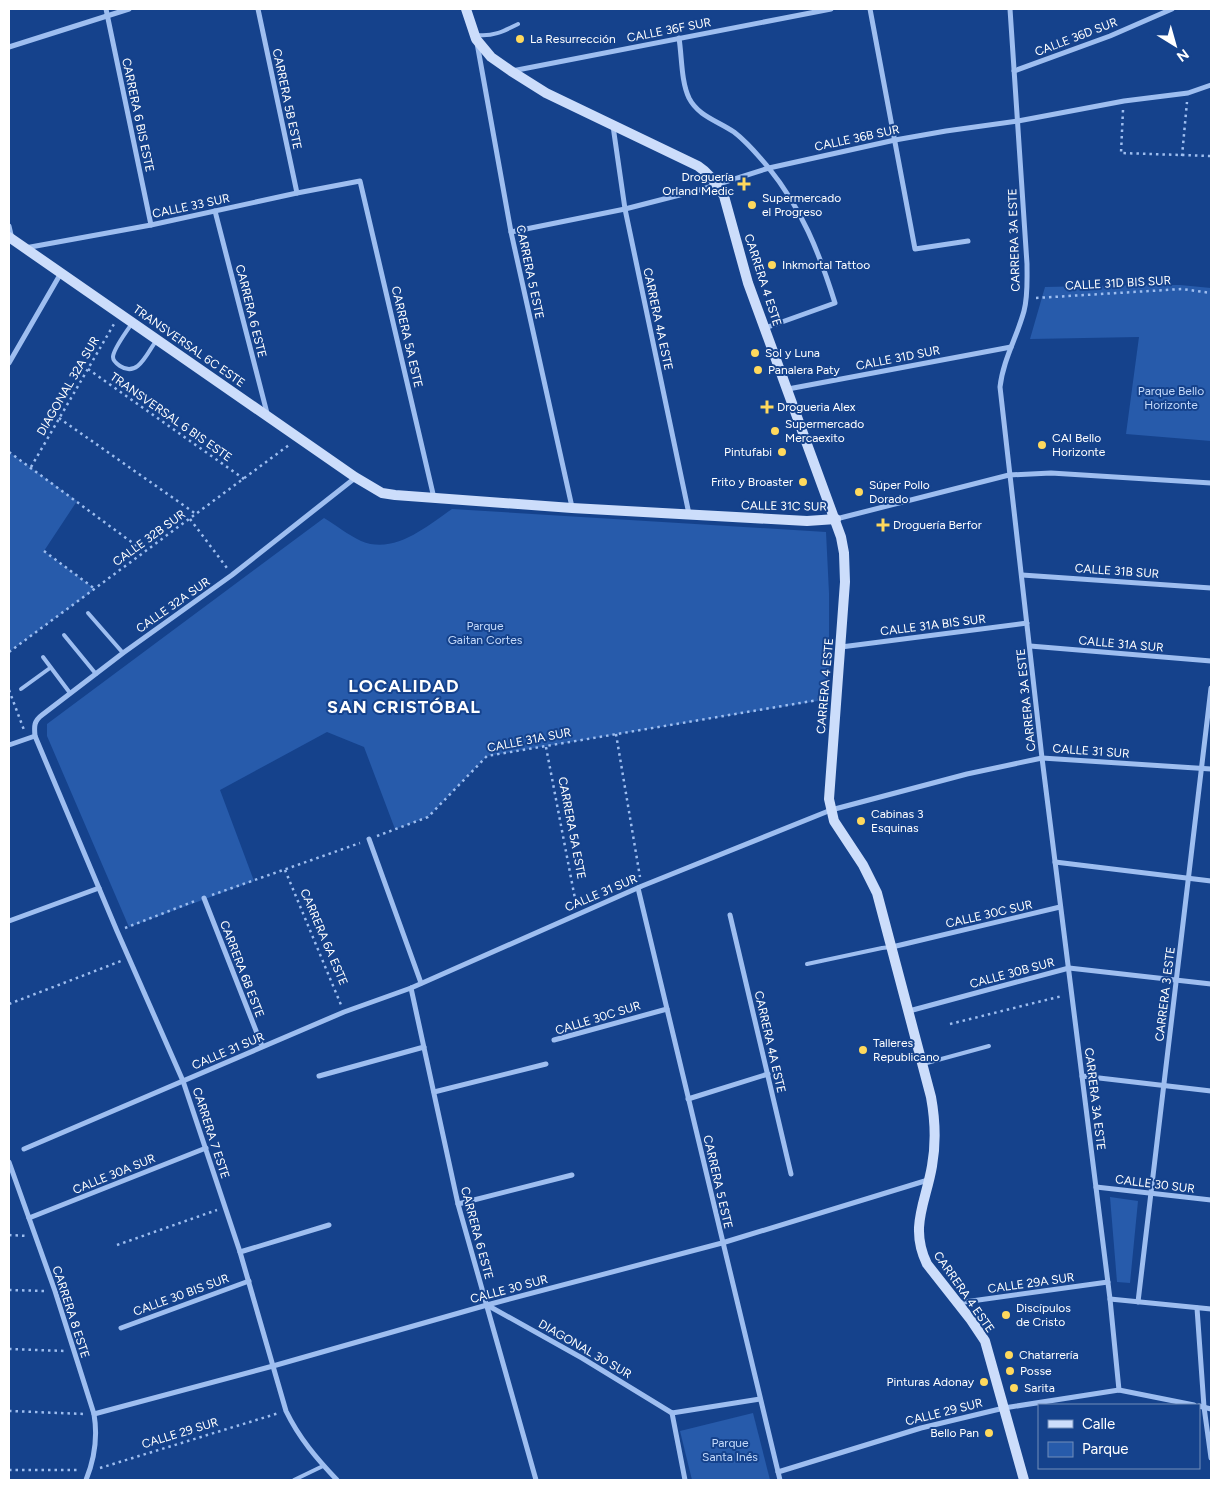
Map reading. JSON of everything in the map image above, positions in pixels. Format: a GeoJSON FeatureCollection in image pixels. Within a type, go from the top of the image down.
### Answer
{"type":"FeatureCollection","features":[{"type":"Feature","properties":{"kind":"street","name":"CARRERA 6 BIS ESTE"},"geometry":{"type":"LineString","coordinates":[[106,9],[152,225]]}},
{"type":"Feature","properties":{"kind":"street"},"geometry":{"type":"LineString","coordinates":[[9,47],[129,9]]}},
{"type":"Feature","properties":{"kind":"street","name":"CARRERA 5B ESTE"},"geometry":{"type":"LineString","coordinates":[[258,9],[296,193]]}},
{"type":"Feature","properties":{"kind":"street","name":"CARRERA 4 ESTE"},"geometry":{"type":"LineString","coordinates":[[466,9],[475,36],[491,57],[546,93],[705,170],[718,185],[727,206],[748,283],[841,537],[845,568],[841,647],[829,792],[831,810],[840,832],[864,865],[882,907],[933,1110],[934,1153],[930,1180],[920,1213],[919,1241],[927,1264],[972,1320],[985,1341],[1024,1480]]}},
{"type":"Feature","properties":{"kind":"street","name":"CALLE 36F SUR"},"geometry":{"type":"LineString","coordinates":[[511,71],[831,9]]}},
{"type":"Feature","properties":{"kind":"street"},"geometry":{"type":"LineString","coordinates":[[870,9],[915,249],[968,240]]}},
{"type":"Feature","properties":{"kind":"street","name":"CARRERA 3A ESTE"},"geometry":{"type":"LineString","coordinates":[[1010,9],[1027,264],[1026,298],[1020,324],[1011,347],[1000,387],[1042,758],[1120,1390]]}},
{"type":"Feature","properties":{"kind":"street","name":"CALLE 36D SUR"},"geometry":{"type":"LineString","coordinates":[[1014,71],[1110,36],[1172,9]]}},
{"type":"Feature","properties":{"kind":"street","name":"CARRERA 5 ESTE"},"geometry":{"type":"LineString","coordinates":[[475,36],[511,232],[572,508]]}},
{"type":"Feature","properties":{"kind":"street"},"geometry":{"type":"LineString","coordinates":[[679,38],[685,84],[692,102],[701,112],[746,142],[769,168],[795,208],[815,244],[835,303],[764,328]]}},
{"type":"Feature","properties":{"kind":"street","name":"CALLE 36B SUR"},"geometry":{"type":"LineString","coordinates":[[511,232],[625,209],[718,185],[769,168],[895,140],[1018,121],[1124,101],[1188,93],[1211,85]]}},
{"type":"Feature","properties":{"kind":"street","name":"CARRERA 4A ESTE"},"geometry":{"type":"LineString","coordinates":[[613,126],[625,209],[689,515]]}},
{"type":"Feature","properties":{"kind":"street","name":"CALLE 33 SUR"},"geometry":{"type":"LineString","coordinates":[[24,248],[152,225],[296,193],[360,181]]}},
{"type":"Feature","properties":{"kind":"street","name":"CARRERA 5A ESTE"},"geometry":{"type":"LineString","coordinates":[[360,181],[434,498]]}},
{"type":"Feature","properties":{"kind":"street","name":"CARRERA 6 ESTE"},"geometry":{"type":"LineString","coordinates":[[215,211],[268,416]]}},
{"type":"Feature","properties":{"kind":"street"},"geometry":{"type":"LineString","coordinates":[[9,226],[10,238]]}},
{"type":"Feature","properties":{"kind":"street","name":"TRANSVERSAL 6C ESTE"},"geometry":{"type":"LineString","coordinates":[[10,238],[355,477]]}},
{"type":"Feature","properties":{"kind":"street"},"geometry":{"type":"LineString","coordinates":[[9,363],[61,273]]}},
{"type":"Feature","properties":{"kind":"street","name":"CALLE 31D SUR"},"geometry":{"type":"LineString","coordinates":[[788,388],[1011,347]]}},
{"type":"Feature","properties":{"kind":"street","name":"CALLE 31C SUR"},"geometry":{"type":"LineString","coordinates":[[355,477],[382,492],[395,495],[572,508],[807,521],[836,519],[1009,475],[1051,473],[1211,483]]}},
{"type":"Feature","properties":{"kind":"street","name":"CALLE 32A SUR"},"geometry":{"type":"LineString","coordinates":[[35,736],[34,726],[38,718],[123,653],[232,575],[355,477]]}},
{"type":"Feature","properties":{"kind":"street","name":"CALLE 31B SUR"},"geometry":{"type":"LineString","coordinates":[[1022,575],[1211,588]]}},
{"type":"Feature","properties":{"kind":"street","name":"CALLE 31A BIS SUR"},"geometry":{"type":"LineString","coordinates":[[841,647],[1027,622]]}},
{"type":"Feature","properties":{"kind":"street","name":"CALLE 31A SUR"},"geometry":{"type":"LineString","coordinates":[[1030,646],[1211,661]]}},
{"type":"Feature","properties":{"kind":"street","name":"CARRERA 3 ESTE"},"geometry":{"type":"LineString","coordinates":[[1138,1302],[1211,688]]}},
{"type":"Feature","properties":{"kind":"street"},"geometry":{"type":"LineString","coordinates":[[9,745],[35,736]]}},
{"type":"Feature","properties":{"kind":"street","name":"CARRERA 7 ESTE"},"geometry":{"type":"LineString","coordinates":[[35,736],[117,931],[183,1081],[240,1252],[286,1411],[299,1435],[323,1466],[337,1480]]}},
{"type":"Feature","properties":{"kind":"street","name":"CALLE 31 SUR"},"geometry":{"type":"LineString","coordinates":[[24,1148],[344,1012],[410,988],[640,887],[831,810],[967,774],[1042,758],[1211,770]]}},
{"type":"Feature","properties":{"kind":"street"},"geometry":{"type":"LineString","coordinates":[[369,839],[421,983]]}},
{"type":"Feature","properties":{"kind":"street"},"geometry":{"type":"LineString","coordinates":[[1055,862],[1211,880]]}},
{"type":"Feature","properties":{"kind":"street","name":"CARRERA 5 ESTE"},"geometry":{"type":"LineString","coordinates":[[640,887],[666,1009],[780,1480]]}},
{"type":"Feature","properties":{"kind":"street"},"geometry":{"type":"LineString","coordinates":[[9,921],[99,888]]}},
{"type":"Feature","properties":{"kind":"street","name":"CARRERA 6B ESTE"},"geometry":{"type":"LineString","coordinates":[[204,898],[262,1046]]}},
{"type":"Feature","properties":{"kind":"street","name":"CALLE 30C SUR"},"geometry":{"type":"LineString","coordinates":[[892,947],[1060,907]]}},
{"type":"Feature","properties":{"kind":"street","name":"CARRERA 4A ESTE"},"geometry":{"type":"LineString","coordinates":[[730,915],[791,1174]]}},
{"type":"Feature","properties":{"kind":"street","name":"CALLE 30B SUR"},"geometry":{"type":"LineString","coordinates":[[909,1011],[1069,968],[1211,984]]}},
{"type":"Feature","properties":{"kind":"street","name":"CARRERA 6 ESTE"},"geometry":{"type":"LineString","coordinates":[[410,988],[458,1204],[536,1480]]}},
{"type":"Feature","properties":{"kind":"street","name":"CALLE 30C SUR"},"geometry":{"type":"LineString","coordinates":[[554,1040],[666,1009]]}},
{"type":"Feature","properties":{"kind":"street"},"geometry":{"type":"LineString","coordinates":[[319,1076],[424,1047]]}},
{"type":"Feature","properties":{"kind":"street"},"geometry":{"type":"LineString","coordinates":[[434,1092],[546,1064]]}},
{"type":"Feature","properties":{"kind":"street"},"geometry":{"type":"LineString","coordinates":[[688,1099],[768,1074]]}},
{"type":"Feature","properties":{"kind":"street"},"geometry":{"type":"LineString","coordinates":[[1082,1076],[1211,1091]]}},
{"type":"Feature","properties":{"kind":"street","name":"CALLE 30A SUR"},"geometry":{"type":"LineString","coordinates":[[29,1218],[206,1148]]}},
{"type":"Feature","properties":{"kind":"street","name":"CARRERA 8 ESTE"},"geometry":{"type":"LineString","coordinates":[[9,1162],[55,1291],[94,1414],[97,1433],[90,1471]]}},
{"type":"Feature","properties":{"kind":"street"},"geometry":{"type":"LineString","coordinates":[[458,1204],[572,1175]]}},
{"type":"Feature","properties":{"kind":"street","name":"CALLE 30 SUR"},"geometry":{"type":"LineString","coordinates":[[94,1414],[273,1366],[487,1305],[722,1243],[930,1180]]}},
{"type":"Feature","properties":{"kind":"street","name":"CALLE 30 SUR"},"geometry":{"type":"LineString","coordinates":[[1096,1187],[1211,1200]]}},
{"type":"Feature","properties":{"kind":"street"},"geometry":{"type":"LineString","coordinates":[[240,1252],[329,1225]]}},
{"type":"Feature","properties":{"kind":"street","name":"CALLE 30 BIS SUR"},"geometry":{"type":"LineString","coordinates":[[120,1328],[248,1281]]}},
{"type":"Feature","properties":{"kind":"street","name":"CALLE 29A SUR"},"geometry":{"type":"LineString","coordinates":[[957,1303],[1108,1282]]}},
{"type":"Feature","properties":{"kind":"street"},"geometry":{"type":"LineString","coordinates":[[1110,1299],[1211,1309]]}},
{"type":"Feature","properties":{"kind":"street","name":"DIAGONAL 30 SUR"},"geometry":{"type":"LineString","coordinates":[[487,1305],[582,1358],[672,1413]]}},
{"type":"Feature","properties":{"kind":"street"},"geometry":{"type":"LineString","coordinates":[[1197,1308],[1202,1407],[1211,1458]]}},
{"type":"Feature","properties":{"kind":"street"},"geometry":{"type":"LineString","coordinates":[[1120,1390],[1189,1404]]}},
{"type":"Feature","properties":{"kind":"street","name":"CALLE 29 SUR"},"geometry":{"type":"LineString","coordinates":[[778,1472],[920,1428],[1004,1408],[1120,1390]]}},
{"type":"Feature","properties":{"kind":"street"},"geometry":{"type":"LineString","coordinates":[[685,1480],[672,1413],[760,1399]]}},
{"type":"Feature","properties":{"kind":"street"},"geometry":{"type":"LineString","coordinates":[[1202,1407],[1211,1409]]}},
{"type":"Feature","properties":{"kind":"street"},"geometry":{"type":"LineString","coordinates":[[86,1480],[90,1471]]}},
{"type":"Feature","properties":{"kind":"lane"},"geometry":{"type":"LineString","coordinates":[[475,36],[500,34],[518,24]]}},
{"type":"Feature","properties":{"kind":"lane"},"geometry":{"type":"LineString","coordinates":[[132,322],[113,357],[122,367],[128,371],[138,367],[157,339]]}},
{"type":"Feature","properties":{"kind":"lane"},"geometry":{"type":"LineString","coordinates":[[88,613],[123,653]]}},
{"type":"Feature","properties":{"kind":"lane"},"geometry":{"type":"LineString","coordinates":[[64,634],[96,674]]}},
{"type":"Feature","properties":{"kind":"lane"},"geometry":{"type":"LineString","coordinates":[[43,658],[70,693]]}},
{"type":"Feature","properties":{"kind":"lane"},"geometry":{"type":"LineString","coordinates":[[21,689],[50,668]]}},
{"type":"Feature","properties":{"kind":"lane"},"geometry":{"type":"LineString","coordinates":[[807,964],[892,947]]}},
{"type":"Feature","properties":{"kind":"lane"},"geometry":{"type":"LineString","coordinates":[[922,1064],[989,1046]]}},
{"type":"Feature","properties":{"kind":"lane"},"geometry":{"type":"LineString","coordinates":[[294,1480],[323,1466]]}},
{"type":"Feature","properties":{"kind":"path"},"geometry":{"type":"LineString","coordinates":[[1182,156],[1188,93]]}},
{"type":"Feature","properties":{"kind":"path"},"geometry":{"type":"LineString","coordinates":[[1124,101],[1122,153],[1211,156]]}},
{"type":"Feature","properties":{"kind":"path","name":"CALLE 31D BIS SUR"},"geometry":{"type":"LineString","coordinates":[[1026,298],[1182,289],[1211,293]]}},
{"type":"Feature","properties":{"kind":"path","name":"DIAGONAL 32A SUR"},"geometry":{"type":"LineString","coordinates":[[31,467],[120,314]]}},
{"type":"Feature","properties":{"kind":"path","name":"TRANSVERSAL 6 BIS ESTE"},"geometry":{"type":"LineString","coordinates":[[88,369],[244,479]]}},
{"type":"Feature","properties":{"kind":"path"},"geometry":{"type":"LineString","coordinates":[[59,418],[196,514]]}},
{"type":"Feature","properties":{"kind":"path","name":"CALLE 32B SUR"},"geometry":{"type":"LineString","coordinates":[[9,652],[300,438]]}},
{"type":"Feature","properties":{"kind":"path"},"geometry":{"type":"LineString","coordinates":[[9,452],[145,552]]}},
{"type":"Feature","properties":{"kind":"path"},"geometry":{"type":"LineString","coordinates":[[190,519],[232,575]]}},
{"type":"Feature","properties":{"kind":"path"},"geometry":{"type":"LineString","coordinates":[[44,551],[95,589]]}},
{"type":"Feature","properties":{"kind":"path"},"geometry":{"type":"LineString","coordinates":[[9,690],[27,738]]}},
{"type":"Feature","properties":{"kind":"path","name":"CALLE 31A SUR"},"geometry":{"type":"LineString","coordinates":[[117,931],[428,817],[487,756],[837,697]]}},
{"type":"Feature","properties":{"kind":"path"},"geometry":{"type":"LineString","coordinates":[[616,734],[640,887]]}},
{"type":"Feature","properties":{"kind":"path","name":"CARRERA 5A ESTE"},"geometry":{"type":"LineString","coordinates":[[546,746],[578,913]]}},
{"type":"Feature","properties":{"kind":"path","name":"CARRERA 6A ESTE"},"geometry":{"type":"LineString","coordinates":[[285,870],[344,1012]]}},
{"type":"Feature","properties":{"kind":"path"},"geometry":{"type":"LineString","coordinates":[[9,1004],[129,958]]}},
{"type":"Feature","properties":{"kind":"path"},"geometry":{"type":"LineString","coordinates":[[950,1024],[1071,994]]}},
{"type":"Feature","properties":{"kind":"path"},"geometry":{"type":"LineString","coordinates":[[117,1245],[225,1207]]}},
{"type":"Feature","properties":{"kind":"path"},"geometry":{"type":"LineString","coordinates":[[9,1235],[35,1237]]}},
{"type":"Feature","properties":{"kind":"path"},"geometry":{"type":"LineString","coordinates":[[9,1290],[55,1291]]}},
{"type":"Feature","properties":{"kind":"path"},"geometry":{"type":"LineString","coordinates":[[9,1349],[74,1352]]}},
{"type":"Feature","properties":{"kind":"path"},"geometry":{"type":"LineString","coordinates":[[9,1411],[94,1414]]}},
{"type":"Feature","properties":{"kind":"path","name":"CALLE 29 SUR"},"geometry":{"type":"LineString","coordinates":[[9,1470],[90,1471],[286,1411]]}},
{"type":"Feature","properties":{"kind":"green space","name":"Parque Bello Horizonte"},"geometry":{"type":"Polygon","coordinates":[[[1180,285],[1211,288],[1211,441],[1126,434],[1139,337],[1030,339],[1045,287],[1180,285]]]}},
{"type":"Feature","properties":{"kind":"green space"},"geometry":{"type":"Polygon","coordinates":[[[9,452],[77,501],[44,551],[95,589],[9,652],[9,452]]]}},
{"type":"Feature","properties":{"kind":"green space","name":"Parque Gaitan Cortes"},"geometry":{"type":"Polygon","coordinates":[[[452,509],[826,532],[829,593],[829,699],[487,756],[428,817],[395,829],[364,747],[327,732],[220,790],[254,881],[129,927],[47,736],[47,724],[324,518],[361,541],[385,544],[409,537],[452,509]]]}},
{"type":"Feature","properties":{"kind":"green space"},"geometry":{"type":"Polygon","coordinates":[[[1110,1197],[1138,1201],[1130,1283],[1117,1282],[1110,1197]]]}},
{"type":"Feature","properties":{"kind":"green space","name":"Parque Santa Inés"},"geometry":{"type":"Polygon","coordinates":[[[753,1413],[770,1480],[692,1480],[680,1431],[753,1413]]]}},
{"type":"Feature","properties":{"kind":"place","name":"La Resurrección"},"geometry":{"type":"Point","coordinates":[520,39]}},
{"type":"Feature","properties":{"kind":"place","name":"Droguería Orland Medic"},"geometry":{"type":"Point","coordinates":[744,184]}},
{"type":"Feature","properties":{"kind":"place","name":"Supermercado el Progreso"},"geometry":{"type":"Point","coordinates":[752,205]}},
{"type":"Feature","properties":{"kind":"place","name":"Inkmortal Tattoo"},"geometry":{"type":"Point","coordinates":[772,265]}},
{"type":"Feature","properties":{"kind":"place","name":"Sol y Luna"},"geometry":{"type":"Point","coordinates":[755,353]}},
{"type":"Feature","properties":{"kind":"place","name":"Panalera Paty"},"geometry":{"type":"Point","coordinates":[758,370]}},
{"type":"Feature","properties":{"kind":"place","name":"Drogueria Alex"},"geometry":{"type":"Point","coordinates":[767,407]}},
{"type":"Feature","properties":{"kind":"place","name":"Supermercado Mercaexito"},"geometry":{"type":"Point","coordinates":[775,431]}},
{"type":"Feature","properties":{"kind":"place","name":"CAI Bello Horizonte"},"geometry":{"type":"Point","coordinates":[1042,445]}},
{"type":"Feature","properties":{"kind":"place","name":"Pintufabi"},"geometry":{"type":"Point","coordinates":[782,452]}},
{"type":"Feature","properties":{"kind":"place","name":"Frito y Broaster"},"geometry":{"type":"Point","coordinates":[803,482]}},
{"type":"Feature","properties":{"kind":"place","name":"Súper Pollo Dorado"},"geometry":{"type":"Point","coordinates":[859,492]}},
{"type":"Feature","properties":{"kind":"place","name":"Droguería Berfor"},"geometry":{"type":"Point","coordinates":[883,525]}},
{"type":"Feature","properties":{"kind":"place","name":"Cabinas 3 Esquinas"},"geometry":{"type":"Point","coordinates":[861,821]}},
{"type":"Feature","properties":{"kind":"place","name":"Talleres Republicano"},"geometry":{"type":"Point","coordinates":[863,1050]}},
{"type":"Feature","properties":{"kind":"place","name":"Discípulos de Cristo"},"geometry":{"type":"Point","coordinates":[1006,1315]}},
{"type":"Feature","properties":{"kind":"place","name":"Chatarrería"},"geometry":{"type":"Point","coordinates":[1009,1355]}},
{"type":"Feature","properties":{"kind":"place","name":"Posse"},"geometry":{"type":"Point","coordinates":[1010,1371]}},
{"type":"Feature","properties":{"kind":"place","name":"Pinturas Adonay"},"geometry":{"type":"Point","coordinates":[984,1382]}},
{"type":"Feature","properties":{"kind":"place","name":"Sarita"},"geometry":{"type":"Point","coordinates":[1014,1388]}},
{"type":"Feature","properties":{"kind":"place","name":"Bello Pan"},"geometry":{"type":"Point","coordinates":[989,1433]}},
{"type":"Feature","properties":{"kind":"district","name":"LOCALIDAD SAN CRISTÓBAL"},"geometry":{"type":"Point","coordinates":[404,696]}}]}
